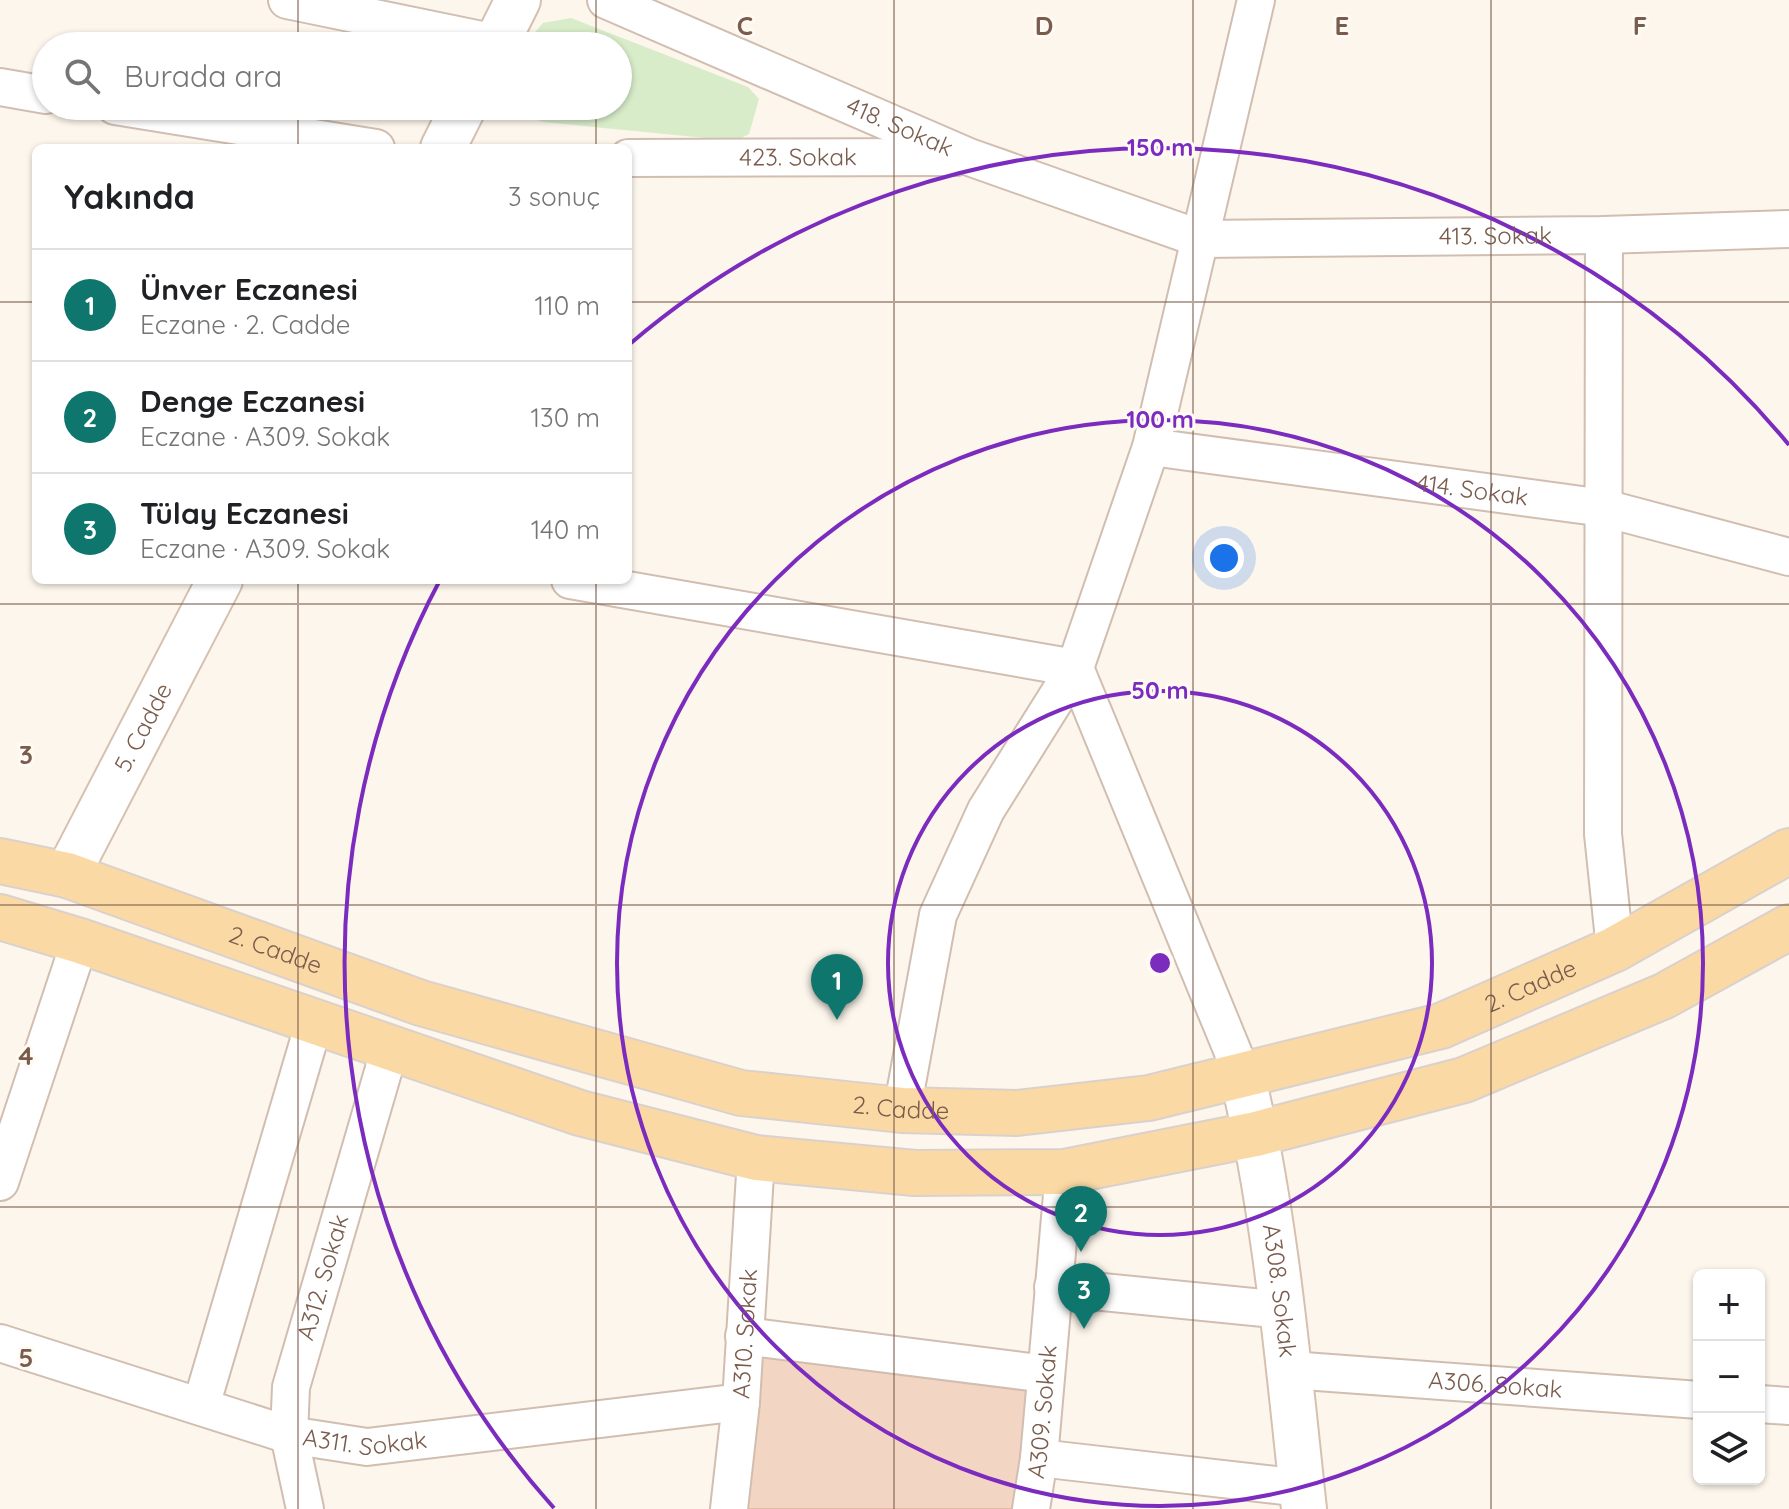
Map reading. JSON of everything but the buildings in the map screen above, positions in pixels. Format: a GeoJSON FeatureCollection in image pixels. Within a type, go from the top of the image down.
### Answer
{"type":"FeatureCollection","features":[{"type":"Feature","properties":{"kind":"main road"},"geometry":{"type":"LineString","coordinates":[[502,32],[518,0]]}},
{"type":"Feature","properties":{"kind":"main road"},"geometry":{"type":"LineString","coordinates":[[445,144],[457,120]]}},
{"type":"Feature","properties":{"kind":"main road","name":"5. Cadde"},"geometry":{"type":"LineString","coordinates":[[67,875],[218,584]]}},
{"type":"Feature","properties":{"kind":"main road","name":"2. Cadde"},"geometry":{"type":"LineString","coordinates":[[0,861],[67,875],[421,1003],[741,1093],[902,1110],[1017,1113],[1149,1098],[1441,1026],[1615,949],[1789,851]]}},
{"type":"Feature","properties":{"kind":"main road"},"geometry":{"type":"LineString","coordinates":[[0,917],[80,941],[580,1113],[756,1158],[915,1173],[1064,1172],[1256,1134],[1464,1080],[1664,996],[1789,927]]}},
{"type":"Feature","properties":{"kind":"main road","name":"A308. Sokak"},"geometry":{"type":"LineString","coordinates":[[1242,1074],[1256,1134],[1283,1310],[1303,1498]]}},
{"type":"Feature","properties":{"kind":"street"},"geometry":{"type":"LineString","coordinates":[[287,0],[435,32]]}},
{"type":"Feature","properties":{"kind":"street","name":"418. Sokak"},"geometry":{"type":"LineString","coordinates":[[606,0],[969,157],[1201,239]]}},
{"type":"Feature","properties":{"kind":"street"},"geometry":{"type":"LineString","coordinates":[[902,1110],[938,915],[986,810],[1075,668],[1151,447],[1256,0]]}},
{"type":"Feature","properties":{"kind":"street"},"geometry":{"type":"LineString","coordinates":[[0,87],[32,93]]}},
{"type":"Feature","properties":{"kind":"street"},"geometry":{"type":"LineString","coordinates":[[202,120],[351,144]]}},
{"type":"Feature","properties":{"kind":"street","name":"423. Sokak"},"geometry":{"type":"LineString","coordinates":[[632,158],[969,157]]}},
{"type":"Feature","properties":{"kind":"street","name":"413. Sokak"},"geometry":{"type":"LineString","coordinates":[[1201,239],[1604,235],[1789,229]]}},
{"type":"Feature","properties":{"kind":"street"},"geometry":{"type":"LineString","coordinates":[[1604,235],[1603,834],[1615,949]]}},
{"type":"Feature","properties":{"kind":"street","name":"414. Sokak"},"geometry":{"type":"LineString","coordinates":[[1151,447],[1604,508],[1789,557]]}},
{"type":"Feature","properties":{"kind":"street"},"geometry":{"type":"LineString","coordinates":[[593,584],[1075,668]]}},
{"type":"Feature","properties":{"kind":"street"},"geometry":{"type":"LineString","coordinates":[[1075,668],[1242,1074]]}},
{"type":"Feature","properties":{"kind":"street"},"geometry":{"type":"LineString","coordinates":[[0,1182],[80,941]]}},
{"type":"Feature","properties":{"kind":"street"},"geometry":{"type":"LineString","coordinates":[[201,1406],[314,1023]]}},
{"type":"Feature","properties":{"kind":"street","name":"A312. Sokak"},"geometry":{"type":"LineString","coordinates":[[305,1509],[289,1435],[291,1387],[390,1048]]}},
{"type":"Feature","properties":{"kind":"street","name":"A310. Sokak"},"geometry":{"type":"LineString","coordinates":[[729,1509],[741,1402],[756,1158]]}},
{"type":"Feature","properties":{"kind":"street","name":"A309. Sokak"},"geometry":{"type":"LineString","coordinates":[[1031,1509],[1039,1458],[1064,1172]]}},
{"type":"Feature","properties":{"kind":"street"},"geometry":{"type":"LineString","coordinates":[[1053,1287],[1283,1310]]}},
{"type":"Feature","properties":{"kind":"street"},"geometry":{"type":"LineString","coordinates":[[744,1336],[1046,1374]]}},
{"type":"Feature","properties":{"kind":"street","name":"A311. Sokak"},"geometry":{"type":"LineString","coordinates":[[0,1343],[289,1435],[367,1447],[741,1402]]}},
{"type":"Feature","properties":{"kind":"street","name":"A306. Sokak"},"geometry":{"type":"LineString","coordinates":[[1290,1370],[1693,1400]]}},
{"type":"Feature","properties":{"kind":"street"},"geometry":{"type":"LineString","coordinates":[[1765,1404],[1789,1406]]}},
{"type":"Feature","properties":{"kind":"street"},"geometry":{"type":"LineString","coordinates":[[1039,1458],[1303,1498]]}},
{"type":"Feature","properties":{"kind":"green space"},"geometry":{"type":"Polygon","coordinates":[[[571,18],[607,32],[535,32],[543,23],[571,18]]]}},
{"type":"Feature","properties":{"kind":"green space"},"geometry":{"type":"Polygon","coordinates":[[[632,42],[748,87],[759,99],[749,134],[736,141],[538,120],[632,120],[632,42]]]}},
{"type":"Feature","properties":{"kind":"place","name":"Ünver Eczanesi"},"geometry":{"type":"Point","coordinates":[837,1020]}},
{"type":"Feature","properties":{"kind":"place","name":"Denge Eczanesi"},"geometry":{"type":"Point","coordinates":[1081,1252]}},
{"type":"Feature","properties":{"kind":"place","name":"Tülay Eczanesi"},"geometry":{"type":"Point","coordinates":[1084,1329]}}]}
